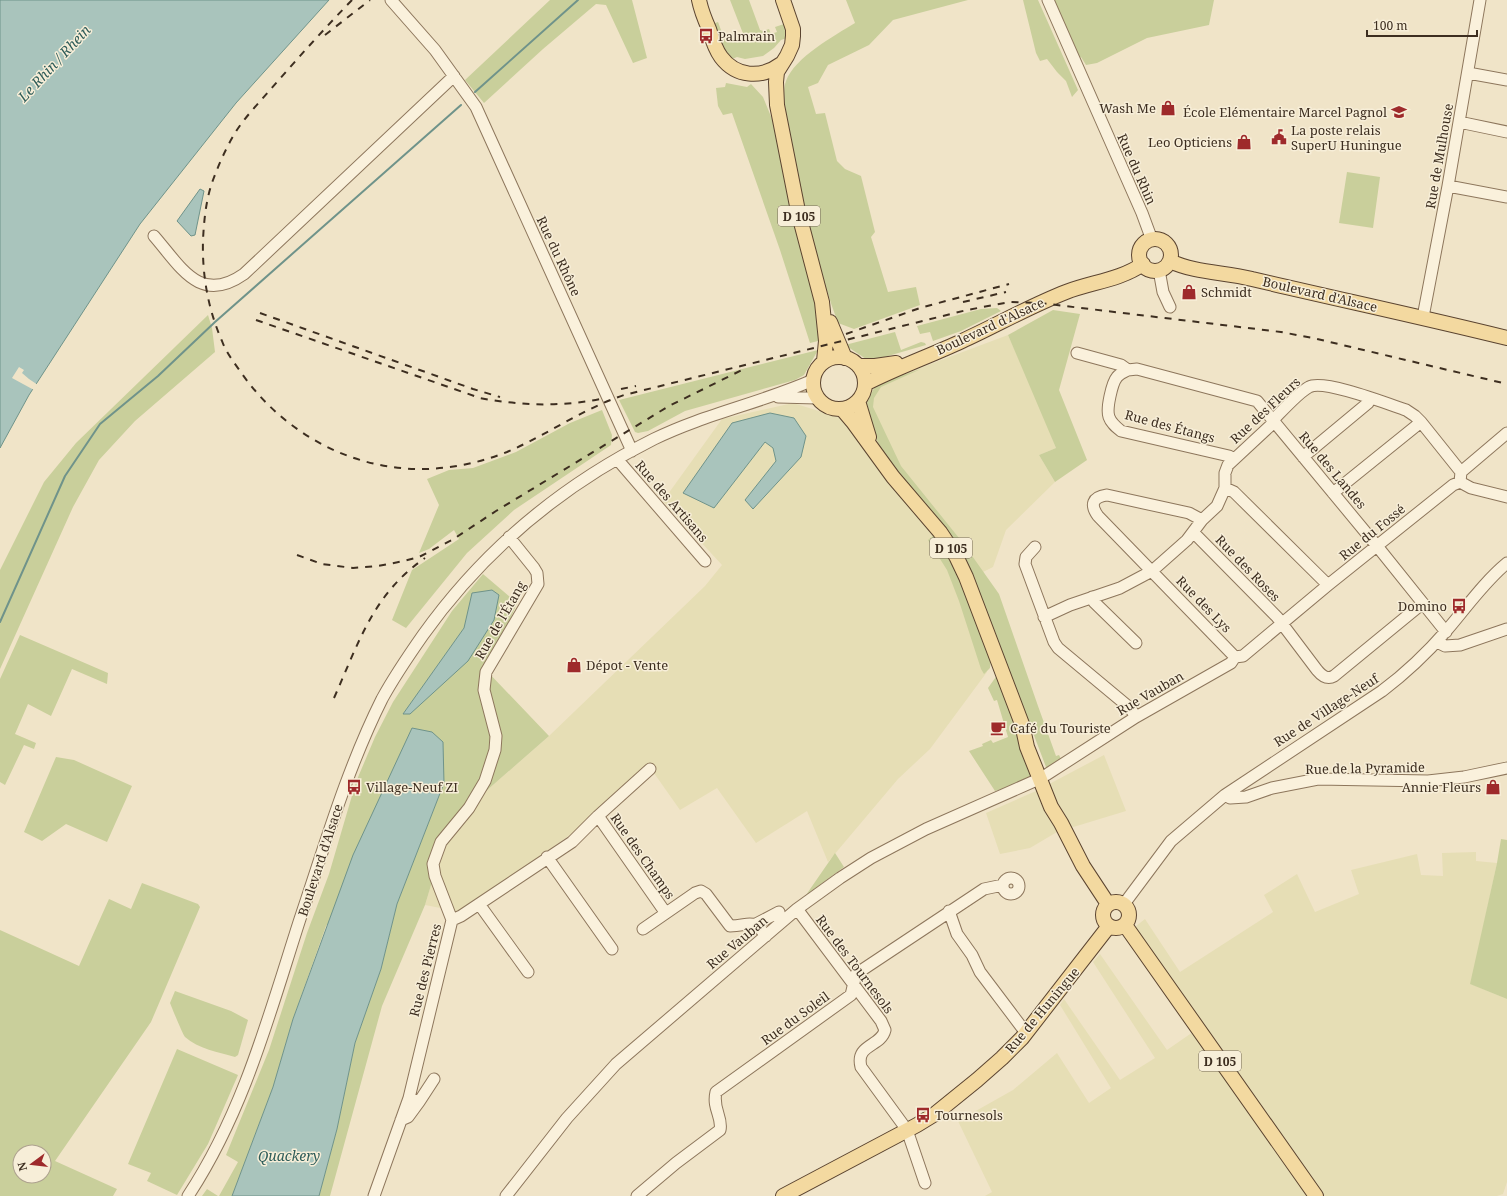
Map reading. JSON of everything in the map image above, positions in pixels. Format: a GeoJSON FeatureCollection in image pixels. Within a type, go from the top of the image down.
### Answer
{"type":"FeatureCollection","features":[{"type":"Feature","properties":{"kind":"main road"},"geometry":{"type":"LineString","coordinates":[[699,0],[711,35],[721,57],[737,72],[745,74],[766,72],[781,64],[787,56],[792,45],[793,36],[791,23],[782,0]]}},
{"type":"Feature","properties":{"kind":"main road","name":"D 105"},"geometry":{"type":"LineString","coordinates":[[781,64],[777,72],[777,104],[798,211],[822,302],[845,358]]}},
{"type":"Feature","properties":{"kind":"main road","name":"D 105"},"geometry":{"type":"LineString","coordinates":[[753,74],[760,78],[766,85],[777,104]]}},
{"type":"Feature","properties":{"kind":"main road"},"geometry":{"type":"LineString","coordinates":[[1143,264],[1140,255],[1143,245],[1152,240],[1160,240],[1167,244],[1171,252],[1164,266]]}},
{"type":"Feature","properties":{"kind":"main road","name":"Boulevard d'Alsace"},"geometry":{"type":"LineString","coordinates":[[865,384],[927,355],[958,343],[1066,292],[1096,282],[1121,276],[1133,271],[1143,264],[1150,270],[1164,266],[1180,266],[1191,269],[1237,275],[1332,298],[1423,317],[1507,338]]}},
{"type":"Feature","properties":{"kind":"main road","name":"D 105"},"geometry":{"type":"LineString","coordinates":[[822,302],[826,341],[824,361]]}},
{"type":"Feature","properties":{"kind":"main road","name":"Boulevard d'Alsace"},"geometry":{"type":"LineString","coordinates":[[859,366],[875,366],[927,355]]}},
{"type":"Feature","properties":{"kind":"main road"},"geometry":{"type":"LineString","coordinates":[[834,357],[845,358],[853,361],[859,366],[865,384],[863,393],[858,401],[850,406],[842,409],[828,407],[817,398],[813,389],[813,380],[816,369],[824,361],[834,357]]}},
{"type":"Feature","properties":{"kind":"main road","name":"D 105"},"geometry":{"type":"LineString","coordinates":[[858,401],[875,452]]}},
{"type":"Feature","properties":{"kind":"main road","name":"D 105"},"geometry":{"type":"LineString","coordinates":[[842,409],[893,478],[940,532],[956,556],[966,577],[1022,724],[1034,743],[1043,777],[1058,806],[1061,823],[1083,866],[1108,904]]}},
{"type":"Feature","properties":{"kind":"main road"},"geometry":{"type":"LineString","coordinates":[[1117,902],[1124,904],[1129,913],[1128,922],[1117,928],[1109,926],[1103,915],[1105,907],[1108,904],[1117,902]]}},
{"type":"Feature","properties":{"kind":"main road","name":"D 105"},"geometry":{"type":"LineString","coordinates":[[1125,925],[1316,1196]]}},
{"type":"Feature","properties":{"kind":"main road","name":"Rue de Huningue"},"geometry":{"type":"LineString","coordinates":[[783,1196],[935,1114],[960,1094],[1002,1058],[1026,1034],[1109,926]]}},
{"type":"Feature","properties":{"kind":"street","name":"Rue du Rhône"},"geometry":{"type":"LineString","coordinates":[[391,0],[436,50],[476,107],[632,451]]}},
{"type":"Feature","properties":{"kind":"street","name":"Rue du Rhin"},"geometry":{"type":"LineString","coordinates":[[1048,0],[1142,213],[1152,240]]}},
{"type":"Feature","properties":{"kind":"street","name":"Rue de Mulhouse"},"geometry":{"type":"LineString","coordinates":[[1423,317],[1448,186],[1480,0]]}},
{"type":"Feature","properties":{"kind":"street"},"geometry":{"type":"LineString","coordinates":[[1468,73],[1507,80]]}},
{"type":"Feature","properties":{"kind":"street"},"geometry":{"type":"LineString","coordinates":[[154,236],[188,275],[198,283],[216,286],[235,281],[250,269],[454,76]]}},
{"type":"Feature","properties":{"kind":"street"},"geometry":{"type":"LineString","coordinates":[[1459,122],[1507,132]]}},
{"type":"Feature","properties":{"kind":"street"},"geometry":{"type":"LineString","coordinates":[[1448,186],[1507,197]]}},
{"type":"Feature","properties":{"kind":"street"},"geometry":{"type":"LineString","coordinates":[[1164,266],[1163,292],[1170,306]]}},
{"type":"Feature","properties":{"kind":"street"},"geometry":{"type":"LineString","coordinates":[[1078,353],[1121,365],[1128,370],[1137,369],[1257,401],[1273,420]]}},
{"type":"Feature","properties":{"kind":"street","name":"Rue des Étangs"},"geometry":{"type":"LineString","coordinates":[[1128,370],[1118,376],[1108,409],[1108,416],[1116,427],[1121,431],[1230,456],[1234,459]]}},
{"type":"Feature","properties":{"kind":"street","name":"Boulevard d'Alsace"},"geometry":{"type":"LineString","coordinates":[[188,1196],[219,1144],[248,1076],[339,803],[364,736],[384,696],[411,651],[432,622],[476,570],[509,537],[536,514],[594,473],[632,451],[689,424],[724,411],[767,398],[813,380]]}},
{"type":"Feature","properties":{"kind":"street","name":"Rue des Fleurs"},"geometry":{"type":"LineString","coordinates":[[1044,617],[1070,605],[1120,588],[1152,571],[1187,540],[1202,520],[1217,506],[1225,488],[1225,473],[1228,465],[1310,386],[1318,385],[1340,389],[1406,410],[1421,422],[1460,477]]}},
{"type":"Feature","properties":{"kind":"street","name":"Boulevard d'Alsace"},"geometry":{"type":"LineString","coordinates":[[767,398],[817,398]]}},
{"type":"Feature","properties":{"kind":"street"},"geometry":{"type":"LineString","coordinates":[[1303,457],[1368,403],[1370,398]]}},
{"type":"Feature","properties":{"kind":"street","name":"Rue des Landes"},"geometry":{"type":"LineString","coordinates":[[1273,420],[1446,632]]}},
{"type":"Feature","properties":{"kind":"street"},"geometry":{"type":"LineString","coordinates":[[1333,493],[1421,422]]}},
{"type":"Feature","properties":{"kind":"street","name":"Rue du Fossé"},"geometry":{"type":"LineString","coordinates":[[1249,651],[1281,623],[1453,485],[1507,433]]}},
{"type":"Feature","properties":{"kind":"street","name":"Rue des Artisans"},"geometry":{"type":"LineString","coordinates":[[617,460],[705,561]]}},
{"type":"Feature","properties":{"kind":"street"},"geometry":{"type":"LineString","coordinates":[[1460,477],[1471,488],[1507,498]]}},
{"type":"Feature","properties":{"kind":"street"},"geometry":{"type":"LineString","coordinates":[[1225,488],[1234,492],[1328,585]]}},
{"type":"Feature","properties":{"kind":"street","name":"Rue des Lys"},"geometry":{"type":"LineString","coordinates":[[1202,520],[1189,513],[1107,496],[1099,496],[1093,505],[1094,511],[1098,516],[1235,657]]}},
{"type":"Feature","properties":{"kind":"street","name":"Rue des Roses"},"geometry":{"type":"LineString","coordinates":[[1193,532],[1281,623],[1323,677],[1331,678],[1423,603]]}},
{"type":"Feature","properties":{"kind":"street","name":"Rue de l'Étang"},"geometry":{"type":"LineString","coordinates":[[452,920],[435,876],[433,864],[441,842],[469,808],[485,781],[495,750],[496,736],[484,690],[486,672],[538,584],[537,573],[534,568],[509,537]]}},
{"type":"Feature","properties":{"kind":"street"},"geometry":{"type":"LineString","coordinates":[[1035,547],[1026,557],[1025,564],[1054,642],[1058,648],[1130,708],[1136,717]]}},
{"type":"Feature","properties":{"kind":"street","name":"Rue de Village-Neuf"},"geometry":{"type":"LineString","coordinates":[[1225,795],[1404,675],[1437,642],[1507,563]]}},
{"type":"Feature","properties":{"kind":"street"},"geometry":{"type":"LineString","coordinates":[[1092,597],[1094,602],[1136,643]]}},
{"type":"Feature","properties":{"kind":"street"},"geometry":{"type":"LineString","coordinates":[[1437,642],[1445,646],[1460,645],[1507,629]]}},
{"type":"Feature","properties":{"kind":"street","name":"Rue Vauban"},"geometry":{"type":"LineString","coordinates":[[506,1196],[567,1118],[616,1064],[797,909],[871,858],[926,828],[1043,777],[1136,717],[1231,663],[1235,657],[1243,656],[1249,651]]}},
{"type":"Feature","properties":{"kind":"street","name":"Rue de la Pyramide"},"geometry":{"type":"LineString","coordinates":[[1225,795],[1230,798],[1246,797],[1272,788],[1318,779],[1428,781],[1464,777],[1507,768]]}},
{"type":"Feature","properties":{"kind":"street","name":"Rue des Pierres"},"geometry":{"type":"LineString","coordinates":[[374,1196],[401,1120],[414,1100],[452,920],[479,904],[547,857],[572,842],[598,816],[650,769]]}},
{"type":"Feature","properties":{"kind":"street"},"geometry":{"type":"LineString","coordinates":[[1124,904],[1171,841],[1225,795]]}},
{"type":"Feature","properties":{"kind":"street","name":"Rue des Champs"},"geometry":{"type":"LineString","coordinates":[[598,816],[665,912]]}},
{"type":"Feature","properties":{"kind":"street"},"geometry":{"type":"LineString","coordinates":[[547,857],[612,949]]}},
{"type":"Feature","properties":{"kind":"street","name":"Rue du Soleil"},"geometry":{"type":"LineString","coordinates":[[637,1196],[676,1163],[720,1130],[721,1123],[714,1099],[716,1092],[851,995],[856,974],[984,889],[1003,885]]}},
{"type":"Feature","properties":{"kind":"street"},"geometry":{"type":"LineString","coordinates":[[643,929],[665,912],[695,893],[701,891],[706,894],[730,926],[741,926],[749,923],[756,924],[779,912]]}},
{"type":"Feature","properties":{"kind":"street"},"geometry":{"type":"LineString","coordinates":[[479,904],[528,972]]}},
{"type":"Feature","properties":{"kind":"street","name":"Rue des Tournesols"},"geometry":{"type":"LineString","coordinates":[[797,909],[881,1021],[885,1030],[884,1035],[861,1053],[859,1059],[860,1067],[907,1130]]}},
{"type":"Feature","properties":{"kind":"street"},"geometry":{"type":"LineString","coordinates":[[950,911],[957,934],[972,955],[980,972],[1026,1034]]}},
{"type":"Feature","properties":{"kind":"street"},"geometry":{"type":"LineString","coordinates":[[756,924],[766,936]]}},
{"type":"Feature","properties":{"kind":"street"},"geometry":{"type":"LineString","coordinates":[[414,1100],[434,1079]]}},
{"type":"Feature","properties":{"kind":"street"},"geometry":{"type":"LineString","coordinates":[[907,1130],[925,1183]]}},
{"type":"Feature","properties":{"kind":"street"},"geometry":{"type":"LineString","coordinates":[[650,1186],[656,1196]]}},
{"type":"Feature","properties":{"kind":"shaded area"},"geometry":{"type":"Polygon","coordinates":[[[1008,335],[1039,404],[1056,448],[1039,455],[1055,482],[1006,530],[993,567],[957,585],[987,672],[930,749],[898,779],[828,862],[807,811],[756,843],[717,788],[680,810],[649,766],[574,832],[461,912],[425,905],[448,829],[485,792],[549,736],[705,586],[722,565],[663,501],[722,419],[793,403],[838,417],[880,383],[1008,335]]]}},
{"type":"Feature","properties":{"kind":"shaded area"},"geometry":{"type":"Polygon","coordinates":[[[1104,755],[1126,811],[1057,832],[1030,848],[1000,854],[986,813],[1036,791],[1104,755]]]}},
{"type":"Feature","properties":{"kind":"shaded area"},"geometry":{"type":"Polygon","coordinates":[[[1476,852],[1476,861],[1497,863],[1471,984],[1507,999],[1507,1182],[1503,1194],[1497,1196],[985,1196],[992,1192],[958,1121],[1013,1090],[1057,1053],[1089,1103],[1111,1088],[1060,1005],[1064,999],[1120,1080],[1155,1058],[1093,962],[1100,954],[1167,1050],[1193,1032],[1126,934],[1145,919],[1180,972],[1273,912],[1264,895],[1297,874],[1315,912],[1359,894],[1351,870],[1417,854],[1421,875],[1443,876],[1442,853],[1476,852]]]}},
{"type":"Feature","properties":{"kind":"green space"},"geometry":{"type":"Polygon","coordinates":[[[550,0],[632,0],[647,58],[633,63],[606,5],[596,4],[543,49],[484,103],[465,80],[550,0]]]}},
{"type":"Feature","properties":{"kind":"green space"},"geometry":{"type":"Polygon","coordinates":[[[730,0],[749,0],[760,30],[763,31],[769,29],[771,34],[777,32],[775,27],[787,23],[790,37],[781,40],[774,48],[763,56],[745,59],[737,57],[727,61],[710,25],[718,22],[725,41],[728,42],[744,36],[730,0]]]}},
{"type":"Feature","properties":{"kind":"green space"},"geometry":{"type":"Polygon","coordinates":[[[846,0],[968,0],[893,20],[869,45],[828,65],[818,83],[808,87],[816,114],[825,113],[837,161],[845,169],[861,176],[875,232],[871,237],[888,292],[916,287],[920,305],[854,329],[838,323],[819,267],[802,197],[784,93],[786,81],[791,72],[806,56],[826,41],[855,23],[846,0]]]}},
{"type":"Feature","properties":{"kind":"green space"},"geometry":{"type":"Polygon","coordinates":[[[1023,0],[1038,0],[1078,90],[1072,97],[1066,81],[1047,59],[1040,61],[1036,53],[1023,0]]]}},
{"type":"Feature","properties":{"kind":"green space"},"geometry":{"type":"Polygon","coordinates":[[[1053,0],[1214,0],[1209,25],[1147,38],[1097,63],[1086,65],[1081,57],[1078,59],[1053,0]]]}},
{"type":"Feature","properties":{"kind":"green space"},"geometry":{"type":"Polygon","coordinates":[[[726,83],[747,87],[751,84],[763,97],[772,119],[817,304],[819,322],[818,341],[810,343],[780,250],[732,113],[723,115],[718,106],[716,88],[725,87],[726,83]]]}},
{"type":"Feature","properties":{"kind":"green space"},"geometry":{"type":"Polygon","coordinates":[[[1347,172],[1380,177],[1373,228],[1339,223],[1347,172]]]}},
{"type":"Feature","properties":{"kind":"green space"},"geometry":{"type":"Polygon","coordinates":[[[997,308],[1001,311],[961,331],[933,341],[930,332],[920,334],[917,326],[981,309],[997,308]]]}},
{"type":"Feature","properties":{"kind":"green space"},"geometry":{"type":"Polygon","coordinates":[[[1053,310],[1080,314],[1059,390],[1087,460],[1055,482],[1039,455],[1056,448],[1008,335],[1053,310]]]}},
{"type":"Feature","properties":{"kind":"green space"},"geometry":{"type":"Polygon","coordinates":[[[208,315],[212,328],[215,352],[135,421],[99,460],[73,507],[0,669],[0,570],[44,482],[76,443],[208,315]]]}},
{"type":"Feature","properties":{"kind":"green space"},"geometry":{"type":"Polygon","coordinates":[[[895,332],[901,350],[921,342],[925,343],[926,345],[881,358],[866,359],[845,345],[895,332]]]}},
{"type":"Feature","properties":{"kind":"green space"},"geometry":{"type":"Polygon","coordinates":[[[818,350],[804,375],[795,380],[685,411],[648,431],[638,433],[635,432],[619,400],[818,350]]]}},
{"type":"Feature","properties":{"kind":"green space"},"geometry":{"type":"Polygon","coordinates":[[[921,369],[881,387],[874,398],[873,407],[901,466],[963,543],[999,594],[1056,756],[1059,755],[1062,761],[1051,768],[1046,767],[978,593],[915,496],[882,453],[868,417],[869,414],[866,405],[876,384],[921,369]]]}},
{"type":"Feature","properties":{"kind":"green space"},"geometry":{"type":"Polygon","coordinates":[[[602,410],[612,435],[611,445],[514,510],[467,553],[406,628],[392,620],[412,570],[459,539],[454,530],[429,549],[419,553],[439,505],[427,479],[449,470],[473,468],[516,452],[570,423],[602,410]]]}},
{"type":"Feature","properties":{"kind":"green space"},"geometry":{"type":"Polygon","coordinates":[[[934,535],[942,543],[954,562],[991,658],[990,668],[984,674],[947,570],[928,540],[934,535]]]}},
{"type":"Feature","properties":{"kind":"green space"},"geometry":{"type":"Polygon","coordinates":[[[483,574],[517,603],[505,632],[494,648],[484,668],[549,736],[485,792],[448,829],[425,905],[382,1006],[330,1196],[319,1196],[337,1129],[355,1043],[381,969],[397,904],[444,783],[326,926],[293,1019],[273,1087],[232,1196],[219,1196],[238,1162],[226,1155],[269,1050],[307,933],[329,874],[356,782],[375,737],[393,702],[452,611],[483,574]],[[464,628],[404,713],[410,714],[464,628]]]}},
{"type":"Feature","properties":{"kind":"green space"},"geometry":{"type":"Polygon","coordinates":[[[20,635],[108,673],[107,684],[72,669],[51,716],[28,704],[15,734],[36,743],[34,749],[24,745],[5,785],[0,782],[0,679],[20,635]]]}},
{"type":"Feature","properties":{"kind":"green space"},"geometry":{"type":"Polygon","coordinates":[[[998,674],[1032,778],[1026,782],[995,791],[969,751],[983,746],[982,744],[991,740],[993,743],[1008,737],[997,700],[994,701],[988,688],[998,674]]]}},
{"type":"Feature","properties":{"kind":"green space"},"geometry":{"type":"Polygon","coordinates":[[[56,757],[74,760],[132,786],[107,842],[66,824],[42,841],[24,832],[56,757]]]}},
{"type":"Feature","properties":{"kind":"green space"},"geometry":{"type":"Polygon","coordinates":[[[1501,839],[1507,840],[1507,999],[1470,984],[1501,839]]]}},
{"type":"Feature","properties":{"kind":"green space"},"geometry":{"type":"Polygon","coordinates":[[[835,853],[844,867],[806,895],[835,853]]]}},
{"type":"Feature","properties":{"kind":"green space"},"geometry":{"type":"Polygon","coordinates":[[[142,883],[198,904],[200,907],[151,1022],[55,1161],[117,1189],[113,1196],[0,1196],[0,930],[79,966],[109,899],[131,909],[142,883]]]}},
{"type":"Feature","properties":{"kind":"green space"},"geometry":{"type":"Polygon","coordinates":[[[175,991],[231,1011],[248,1020],[238,1055],[235,1057],[209,1050],[185,1037],[170,1003],[175,991]]]}},
{"type":"Feature","properties":{"kind":"green space"},"geometry":{"type":"Polygon","coordinates":[[[177,1049],[238,1075],[208,1144],[177,1195],[147,1181],[151,1173],[128,1164],[177,1049]]]}},
{"type":"Feature","properties":{"kind":"green space"},"geometry":{"type":"Polygon","coordinates":[[[207,1189],[218,1196],[202,1196],[207,1189]]]}},
{"type":"Feature","properties":{"kind":"water","name":"Le Rhin / Rhein"},"geometry":{"type":"Polygon","coordinates":[[[0,0],[329,0],[236,103],[140,224],[29,395],[0,448],[0,0]]]}},
{"type":"Feature","properties":{"kind":"water"},"geometry":{"type":"Polygon","coordinates":[[[200,189],[204,191],[195,235],[191,236],[177,221],[200,189]]]}},
{"type":"Feature","properties":{"kind":"water"},"geometry":{"type":"Polygon","coordinates":[[[770,413],[794,418],[806,436],[801,457],[753,509],[745,500],[776,461],[773,448],[765,442],[714,508],[683,493],[732,423],[770,413]]]}},
{"type":"Feature","properties":{"kind":"water"},"geometry":{"type":"Polygon","coordinates":[[[492,590],[499,595],[494,620],[468,661],[410,714],[403,714],[464,628],[472,593],[492,590]]]}},
{"type":"Feature","properties":{"kind":"water","name":"Quackery"},"geometry":{"type":"Polygon","coordinates":[[[412,728],[432,732],[443,742],[444,783],[397,904],[381,969],[355,1043],[337,1129],[319,1196],[232,1196],[273,1087],[293,1019],[353,855],[412,728]]]}},
{"type":"Feature","properties":{"kind":"pier"},"geometry":{"type":"Polygon","coordinates":[[[19,367],[24,370],[22,373],[38,385],[34,390],[12,378],[19,367]]]}},
{"type":"Feature","properties":{"kind":"waterway"},"geometry":{"type":"LineString","coordinates":[[475,92],[578,0]]}},
{"type":"Feature","properties":{"kind":"waterway"},"geometry":{"type":"LineString","coordinates":[[0,622],[65,476],[100,424],[158,376],[215,322],[461,105]]}},
{"type":"Feature","properties":{"kind":"railway"},"geometry":{"type":"LineString","coordinates":[[352,0],[280,78],[247,116],[235,133],[223,156],[211,187],[206,210],[203,240],[205,279],[213,317],[224,345],[232,360],[257,393],[276,412],[321,444],[346,455],[372,463],[399,468],[427,469],[468,464],[507,452],[594,407],[624,395],[967,310],[1010,302],[1040,303],[1281,332],[1313,338],[1507,384]]}},
{"type":"Feature","properties":{"kind":"railway"},"geometry":{"type":"LineString","coordinates":[[325,35],[370,0]]}},
{"type":"Feature","properties":{"kind":"railway"},"geometry":{"type":"LineString","coordinates":[[846,334],[920,308],[1009,284]]}},
{"type":"Feature","properties":{"kind":"railway"},"geometry":{"type":"LineString","coordinates":[[963,302],[1006,292]]}},
{"type":"Feature","properties":{"kind":"railway"},"geometry":{"type":"LineString","coordinates":[[260,313],[473,389],[500,397]]}},
{"type":"Feature","properties":{"kind":"railway"},"geometry":{"type":"LineString","coordinates":[[256,320],[480,398],[527,404],[574,403],[605,398]]}},
{"type":"Feature","properties":{"kind":"railway"},"geometry":{"type":"LineString","coordinates":[[297,555],[322,564],[353,568],[378,566],[419,557],[452,540],[496,511],[669,406],[744,369]]}},
{"type":"Feature","properties":{"kind":"railway"},"geometry":{"type":"LineString","coordinates":[[621,389],[636,386]]}},
{"type":"Feature","properties":{"kind":"railway"},"geometry":{"type":"LineString","coordinates":[[334,698],[369,620],[380,603],[392,587],[407,572],[425,558]]}},
{"type":"Feature","properties":{"kind":"place","name":"Palmrain"},"geometry":{"type":"Point","coordinates":[706,36]}},
{"type":"Feature","properties":{"kind":"place","name":"Wash Me"},"geometry":{"type":"Point","coordinates":[1168,108]}},
{"type":"Feature","properties":{"kind":"place","name":"École Elémentaire Marcel Pagnol"},"geometry":{"type":"Point","coordinates":[1399,112]}},
{"type":"Feature","properties":{"kind":"place","name":"La poste relais SuperU Huningue"},"geometry":{"type":"Point","coordinates":[1279,137]}},
{"type":"Feature","properties":{"kind":"place","name":"Leo Opticiens"},"geometry":{"type":"Point","coordinates":[1244,142]}},
{"type":"Feature","properties":{"kind":"place","name":"Schmidt"},"geometry":{"type":"Point","coordinates":[1189,292]}},
{"type":"Feature","properties":{"kind":"place","name":"Domino"},"geometry":{"type":"Point","coordinates":[1459,606]}},
{"type":"Feature","properties":{"kind":"place","name":"Dépot - Vente"},"geometry":{"type":"Point","coordinates":[574,665]}},
{"type":"Feature","properties":{"kind":"place","name":"Café du Touriste"},"geometry":{"type":"Point","coordinates":[998,728]}},
{"type":"Feature","properties":{"kind":"place","name":"Village-Neuf ZI"},"geometry":{"type":"Point","coordinates":[354,787]}},
{"type":"Feature","properties":{"kind":"place","name":"Annie Fleurs"},"geometry":{"type":"Point","coordinates":[1493,787]}},
{"type":"Feature","properties":{"kind":"place","name":"Tournesols"},"geometry":{"type":"Point","coordinates":[923,1115]}}]}
